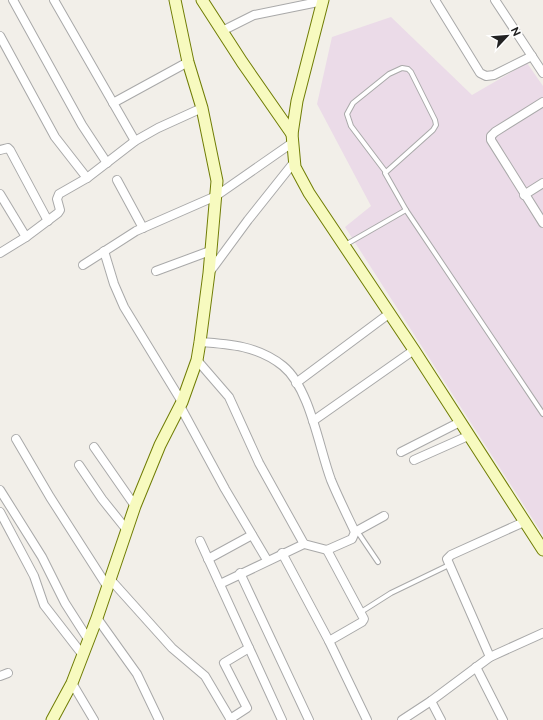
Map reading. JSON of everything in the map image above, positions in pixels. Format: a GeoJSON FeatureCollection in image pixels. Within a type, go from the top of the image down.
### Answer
{"type":"FeatureCollection","features":[{"type":"Feature","properties":{"kind":"street"},"geometry":{"type":"LineString","coordinates":[[13,0],[82,125],[107,162]]}},
{"type":"Feature","properties":{"kind":"street"},"geometry":{"type":"LineString","coordinates":[[54,0],[136,141]]}},
{"type":"Feature","properties":{"kind":"street"},"geometry":{"type":"LineString","coordinates":[[52,720],[72,683],[82,654],[98,618],[108,582],[126,529],[160,445],[181,404],[196,360],[200,342],[209,273],[217,180],[215,163],[202,108],[188,62],[175,0]]}},
{"type":"Feature","properties":{"kind":"street"},"geometry":{"type":"LineString","coordinates":[[202,0],[292,139]]}},
{"type":"Feature","properties":{"kind":"street"},"geometry":{"type":"LineString","coordinates":[[222,31],[254,15],[323,0],[297,101],[292,139],[296,167],[309,193],[390,313],[543,550]]}},
{"type":"Feature","properties":{"kind":"street"},"geometry":{"type":"LineString","coordinates":[[435,0],[480,73],[486,76],[494,75],[532,56]]}},
{"type":"Feature","properties":{"kind":"street"},"geometry":{"type":"LineString","coordinates":[[495,0],[543,73]]}},
{"type":"Feature","properties":{"kind":"street"},"geometry":{"type":"LineString","coordinates":[[0,36],[55,137],[87,178]]}},
{"type":"Feature","properties":{"kind":"street"},"geometry":{"type":"LineString","coordinates":[[113,103],[188,62]]}},
{"type":"Feature","properties":{"kind":"street"},"geometry":{"type":"LineString","coordinates":[[543,102],[491,136],[492,144],[543,223]]}},
{"type":"Feature","properties":{"kind":"street"},"geometry":{"type":"LineString","coordinates":[[0,253],[26,237],[60,212],[57,196],[87,178],[136,141],[158,128],[202,108]]}},
{"type":"Feature","properties":{"kind":"street"},"geometry":{"type":"LineString","coordinates":[[83,265],[143,228],[216,196],[292,139]]}},
{"type":"Feature","properties":{"kind":"street"},"geometry":{"type":"LineString","coordinates":[[0,150],[8,148],[10,150],[48,221]]}},
{"type":"Feature","properties":{"kind":"street"},"geometry":{"type":"LineString","coordinates":[[209,273],[294,161]]}},
{"type":"Feature","properties":{"kind":"street"},"geometry":{"type":"LineString","coordinates":[[117,180],[143,228]]}},
{"type":"Feature","properties":{"kind":"street"},"geometry":{"type":"LineString","coordinates":[[524,195],[543,183]]}},
{"type":"Feature","properties":{"kind":"street"},"geometry":{"type":"LineString","coordinates":[[0,194],[26,237]]}},
{"type":"Feature","properties":{"kind":"street"},"geometry":{"type":"LineString","coordinates":[[104,251],[114,284],[124,307],[181,404],[267,560]]}},
{"type":"Feature","properties":{"kind":"street"},"geometry":{"type":"LineString","coordinates":[[156,271],[210,251]]}},
{"type":"Feature","properties":{"kind":"street"},"geometry":{"type":"LineString","coordinates":[[296,383],[390,313]]}},
{"type":"Feature","properties":{"kind":"street"},"geometry":{"type":"LineString","coordinates":[[200,342],[239,345],[257,351],[283,366],[296,383],[313,421],[331,480],[356,532]]}},
{"type":"Feature","properties":{"kind":"street"},"geometry":{"type":"LineString","coordinates":[[313,421],[414,350]]}},
{"type":"Feature","properties":{"kind":"street"},"geometry":{"type":"LineString","coordinates":[[196,360],[229,397],[259,463],[304,544]]}},
{"type":"Feature","properties":{"kind":"street"},"geometry":{"type":"LineString","coordinates":[[401,452],[460,422]]}},
{"type":"Feature","properties":{"kind":"street"},"geometry":{"type":"LineString","coordinates":[[414,460],[468,436]]}},
{"type":"Feature","properties":{"kind":"street"},"geometry":{"type":"LineString","coordinates":[[16,439],[50,497],[108,582],[172,648],[205,676],[229,719],[247,708],[225,662],[249,648]]}},
{"type":"Feature","properties":{"kind":"street"},"geometry":{"type":"LineString","coordinates":[[94,447],[135,506]]}},
{"type":"Feature","properties":{"kind":"street"},"geometry":{"type":"LineString","coordinates":[[79,465],[102,499],[126,529]]}},
{"type":"Feature","properties":{"kind":"street"},"geometry":{"type":"LineString","coordinates":[[0,491],[42,557],[65,603],[88,640]]}},
{"type":"Feature","properties":{"kind":"street"},"geometry":{"type":"LineString","coordinates":[[0,512],[34,576],[44,604],[82,654]]}},
{"type":"Feature","properties":{"kind":"street"},"geometry":{"type":"LineString","coordinates":[[220,584],[267,560],[304,544],[327,550],[352,539],[356,532],[384,516]]}},
{"type":"Feature","properties":{"kind":"street"},"geometry":{"type":"LineString","coordinates":[[490,657],[447,559],[452,555],[524,522]]}},
{"type":"Feature","properties":{"kind":"street"},"geometry":{"type":"LineString","coordinates":[[208,558],[252,535]]}},
{"type":"Feature","properties":{"kind":"street"},"geometry":{"type":"LineString","coordinates":[[200,541],[282,720]]}},
{"type":"Feature","properties":{"kind":"street"},"geometry":{"type":"LineString","coordinates":[[327,550],[364,620],[329,641]]}},
{"type":"Feature","properties":{"kind":"street"},"geometry":{"type":"LineString","coordinates":[[282,554],[329,641],[367,720]]}},
{"type":"Feature","properties":{"kind":"street"},"geometry":{"type":"LineString","coordinates":[[240,573],[309,720]]}},
{"type":"Feature","properties":{"kind":"street"},"geometry":{"type":"LineString","coordinates":[[98,618],[137,674],[159,720]]}},
{"type":"Feature","properties":{"kind":"street"},"geometry":{"type":"LineString","coordinates":[[402,720],[431,701],[490,657],[543,633]]}},
{"type":"Feature","properties":{"kind":"street"},"geometry":{"type":"LineString","coordinates":[[476,667],[503,720]]}},
{"type":"Feature","properties":{"kind":"street"},"geometry":{"type":"LineString","coordinates":[[0,676],[8,673]]}},
{"type":"Feature","properties":{"kind":"street"},"geometry":{"type":"LineString","coordinates":[[72,683],[94,720]]}},
{"type":"Feature","properties":{"kind":"street"},"geometry":{"type":"LineString","coordinates":[[431,701],[441,720]]}},
{"type":"Feature","properties":{"kind":"lane"},"geometry":{"type":"LineString","coordinates":[[385,171],[433,130],[436,125],[425,100],[408,69],[402,68],[389,74],[353,103],[347,114],[351,126],[385,171],[406,210],[543,414]]}},
{"type":"Feature","properties":{"kind":"lane"},"geometry":{"type":"LineString","coordinates":[[345,245],[406,210]]}},
{"type":"Feature","properties":{"kind":"lane"},"geometry":{"type":"LineString","coordinates":[[356,532],[378,562]]}},
{"type":"Feature","properties":{"kind":"lane"},"geometry":{"type":"LineString","coordinates":[[361,612],[391,593],[449,565]]}},
{"type":"Feature","properties":{"kind":"shaded area"},"geometry":{"type":"Polygon","coordinates":[[[391,17],[472,95],[527,63],[543,86],[543,535],[345,227],[371,206],[317,104],[332,37],[391,17]]]}}]}
